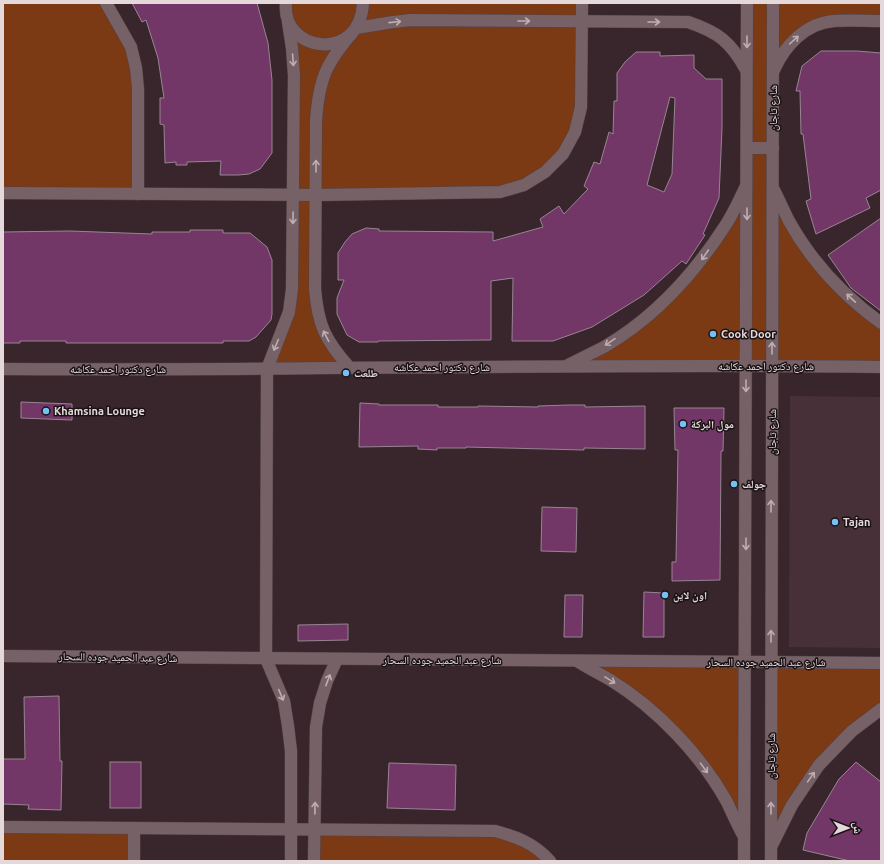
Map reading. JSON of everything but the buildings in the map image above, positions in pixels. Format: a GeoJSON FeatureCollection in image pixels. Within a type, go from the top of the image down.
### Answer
{"type":"FeatureCollection","features":[{"type":"Feature","properties":{"kind":"street"},"geometry":{"type":"LineString","coordinates":[[106,3],[131,47],[136,68],[138,89],[138,194]]}},
{"type":"Feature","properties":{"kind":"street"},"geometry":{"type":"LineString","coordinates":[[349,367],[334,351],[324,332],[317,311],[315,289],[316,120],[318,95],[325,72],[334,56],[355,30],[362,15],[363,3]]}},
{"type":"Feature","properties":{"kind":"street"},"geometry":{"type":"LineString","coordinates":[[3,193],[316,195],[500,192],[524,185],[545,172],[563,154],[575,132],[581,107],[582,3]]}},
{"type":"Feature","properties":{"kind":"street"},"geometry":{"type":"LineString","coordinates":[[744,861],[747,3]]}},
{"type":"Feature","properties":{"kind":"street","name":"شارع تاجان"},"geometry":{"type":"LineString","coordinates":[[771,861],[773,3]]}},
{"type":"Feature","properties":{"kind":"street"},"geometry":{"type":"LineString","coordinates":[[285,9],[296,32],[306,40],[318,44],[331,44],[343,40],[355,30],[411,20],[688,22],[707,28],[724,39],[737,54],[747,72]]}},
{"type":"Feature","properties":{"kind":"street"},"geometry":{"type":"LineString","coordinates":[[285,9],[292,48],[294,75],[292,290],[289,312],[267,369],[266,659],[284,701],[288,726],[291,751],[291,861]]}},
{"type":"Feature","properties":{"kind":"street"},"geometry":{"type":"LineString","coordinates":[[773,73],[789,44],[802,33],[817,25],[833,21],[881,21]]}},
{"type":"Feature","properties":{"kind":"street"},"geometry":{"type":"LineString","coordinates":[[747,148],[773,148]]}},
{"type":"Feature","properties":{"kind":"street"},"geometry":{"type":"LineString","coordinates":[[565,366],[604,347],[640,322],[673,294],[702,261],[726,224],[747,185]]}},
{"type":"Feature","properties":{"kind":"street"},"geometry":{"type":"LineString","coordinates":[[772,186],[790,221],[811,254],[836,284],[862,309],[881,323]]}},
{"type":"Feature","properties":{"kind":"street","name":"شارع دكتور احمد عكاشه"},"geometry":{"type":"LineString","coordinates":[[3,369],[267,369],[349,367],[746,365],[881,367]]}},
{"type":"Feature","properties":{"kind":"street","name":"شارع عبد الحميد جوده السحار"},"geometry":{"type":"LineString","coordinates":[[3,656],[881,663]]}},
{"type":"Feature","properties":{"kind":"street"},"geometry":{"type":"LineString","coordinates":[[314,861],[316,727],[320,704],[327,681],[337,659]]}},
{"type":"Feature","properties":{"kind":"street"},"geometry":{"type":"LineString","coordinates":[[576,661],[618,685],[646,706],[676,734],[703,766],[726,801],[744,839]]}},
{"type":"Feature","properties":{"kind":"street"},"geometry":{"type":"LineString","coordinates":[[771,848],[792,805],[819,766],[852,731],[881,709]]}},
{"type":"Feature","properties":{"kind":"street"},"geometry":{"type":"LineString","coordinates":[[3,827],[495,831],[520,838],[543,853],[550,861]]}},
{"type":"Feature","properties":{"kind":"street"},"geometry":{"type":"LineString","coordinates":[[134,828],[134,861]]}},
{"type":"Feature","properties":{"kind":"shaded area"},"geometry":{"type":"Polygon","coordinates":[[[3,3],[106,3],[131,47],[138,194],[3,193],[3,3]]]}},
{"type":"Feature","properties":{"kind":"shaded area"},"geometry":{"type":"Polygon","coordinates":[[[283,3],[582,3],[581,107],[563,154],[524,185],[316,195],[317,311],[349,367],[267,369],[289,312],[294,102],[283,3]]]}},
{"type":"Feature","properties":{"kind":"shaded area"},"geometry":{"type":"Polygon","coordinates":[[[747,3],[881,3],[881,21],[817,25],[780,58],[773,186],[811,254],[881,323],[881,367],[565,366],[604,347],[673,293],[747,185],[747,3]]]}},
{"type":"Feature","properties":{"kind":"shaded area","name":"Tajan"},"geometry":{"type":"Polygon","coordinates":[[[790,396],[881,397],[881,648],[789,647],[790,396]]]}},
{"type":"Feature","properties":{"kind":"shaded area"},"geometry":{"type":"Polygon","coordinates":[[[576,661],[745,662],[744,839],[726,801],[676,734],[576,661]]]}},
{"type":"Feature","properties":{"kind":"shaded area"},"geometry":{"type":"Polygon","coordinates":[[[771,662],[881,662],[881,709],[819,765],[771,848],[771,662]]]}},
{"type":"Feature","properties":{"kind":"shaded area"},"geometry":{"type":"Polygon","coordinates":[[[3,827],[134,828],[134,861],[3,861],[3,827]]]}},
{"type":"Feature","properties":{"kind":"shaded area"},"geometry":{"type":"Polygon","coordinates":[[[315,829],[495,831],[550,861],[314,861],[315,829]]]}},
{"type":"Feature","properties":{"kind":"place","name":"Cook Door"},"geometry":{"type":"Point","coordinates":[713,334]}},
{"type":"Feature","properties":{"kind":"place","name":"طلعت"},"geometry":{"type":"Point","coordinates":[346,373]}},
{"type":"Feature","properties":{"kind":"place","name":"Khamsina Lounge"},"geometry":{"type":"Point","coordinates":[46,411]}},
{"type":"Feature","properties":{"kind":"place","name":"مول البركة"},"geometry":{"type":"Point","coordinates":[683,424]}},
{"type":"Feature","properties":{"kind":"place","name":"جولف"},"geometry":{"type":"Point","coordinates":[734,484]}},
{"type":"Feature","properties":{"kind":"place","name":"Tajan"},"geometry":{"type":"Point","coordinates":[835,522]}},
{"type":"Feature","properties":{"kind":"place","name":"اون لاين"},"geometry":{"type":"Point","coordinates":[665,595]}}]}
